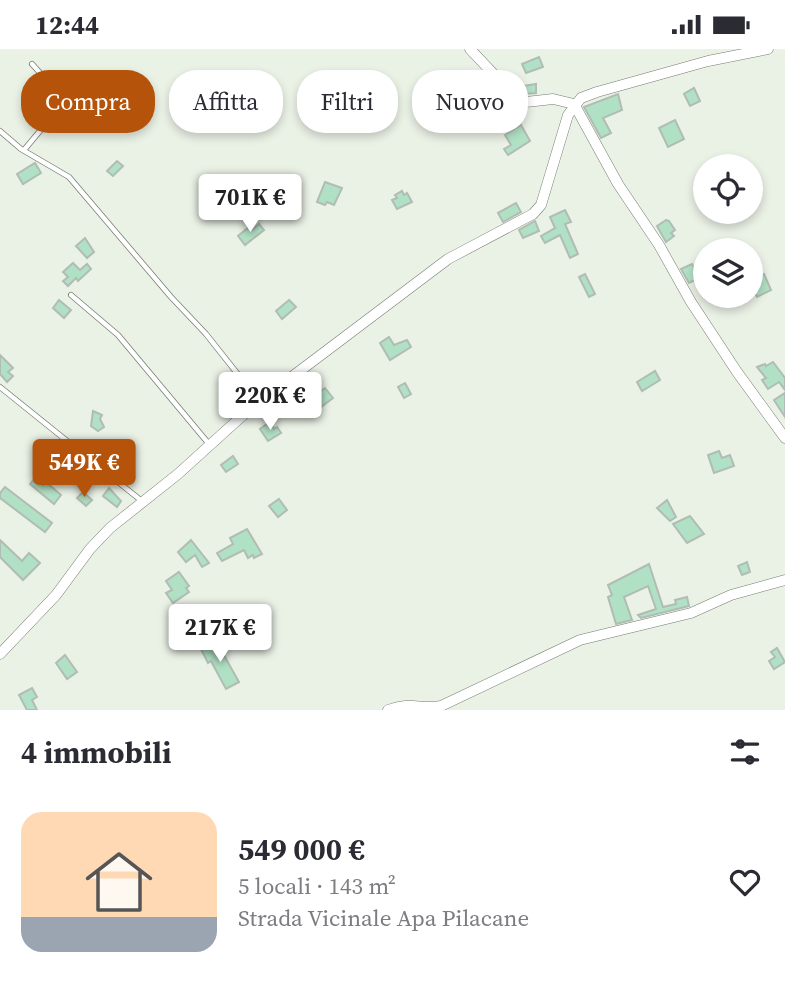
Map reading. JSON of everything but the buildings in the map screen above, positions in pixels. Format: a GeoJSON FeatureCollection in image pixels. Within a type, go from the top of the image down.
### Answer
{"type":"FeatureCollection","features":[{"type":"Feature","properties":{"kind":"street"},"geometry":{"type":"LineString","coordinates":[[470,49],[518,100],[526,102],[554,99],[574,104],[618,184],[659,246],[691,302],[785,438]]}},
{"type":"Feature","properties":{"kind":"street"},"geometry":{"type":"LineString","coordinates":[[0,654],[56,595],[90,549],[110,529],[260,401],[448,258],[533,214],[541,205],[568,115],[574,104],[597,92],[708,61],[768,49]]}},
{"type":"Feature","properties":{"kind":"street"},"geometry":{"type":"LineString","coordinates":[[388,710],[408,704],[441,706],[580,640],[691,613],[731,595],[785,580]]}},
{"type":"Feature","properties":{"kind":"lane"},"geometry":{"type":"LineString","coordinates":[[23,151],[60,107],[50,84],[32,64]]}},
{"type":"Feature","properties":{"kind":"lane"},"geometry":{"type":"LineString","coordinates":[[0,131],[23,151],[69,177],[206,334],[260,401]]}},
{"type":"Feature","properties":{"kind":"lane"},"geometry":{"type":"LineString","coordinates":[[71,295],[118,335],[210,445]]}},
{"type":"Feature","properties":{"kind":"lane"},"geometry":{"type":"LineString","coordinates":[[0,387],[143,502]]}}]}
